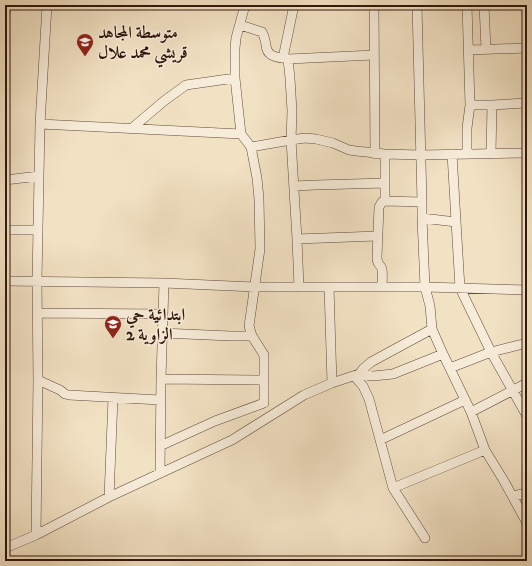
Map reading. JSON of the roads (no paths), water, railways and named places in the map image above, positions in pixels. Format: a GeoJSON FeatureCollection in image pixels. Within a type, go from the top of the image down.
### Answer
{"type":"FeatureCollection","features":[{"type":"Feature","properties":{"kind":"street"},"geometry":{"type":"LineString","coordinates":[[5,15],[6,5]]}},
{"type":"Feature","properties":{"kind":"street"},"geometry":{"type":"LineString","coordinates":[[36,535],[38,380],[37,281],[40,124],[47,5]]}},
{"type":"Feature","properties":{"kind":"street"},"geometry":{"type":"LineString","coordinates":[[245,5],[236,38],[235,78],[241,134],[251,147],[257,178],[259,199],[260,249],[249,326],[252,336],[264,355],[264,403]]}},
{"type":"Feature","properties":{"kind":"street"},"geometry":{"type":"LineString","coordinates":[[294,5],[286,59],[290,78],[292,111],[291,140],[299,287]]}},
{"type":"Feature","properties":{"kind":"street"},"geometry":{"type":"LineString","coordinates":[[374,5],[374,55],[380,154],[385,183],[384,201],[379,207],[377,236],[377,262],[382,270],[382,287]]}},
{"type":"Feature","properties":{"kind":"street"},"geometry":{"type":"LineString","coordinates":[[417,5],[425,287],[430,306],[432,329],[472,412],[485,450],[527,522]]}},
{"type":"Feature","properties":{"kind":"street"},"geometry":{"type":"LineString","coordinates":[[467,5],[470,105],[467,154]]}},
{"type":"Feature","properties":{"kind":"street"},"geometry":{"type":"LineString","coordinates":[[484,5],[486,50]]}},
{"type":"Feature","properties":{"kind":"street"},"geometry":{"type":"LineString","coordinates":[[240,24],[262,32],[265,38],[266,50],[270,55],[286,59],[374,55]]}},
{"type":"Feature","properties":{"kind":"street"},"geometry":{"type":"LineString","coordinates":[[468,50],[527,48]]}},
{"type":"Feature","properties":{"kind":"street"},"geometry":{"type":"LineString","coordinates":[[131,129],[164,101],[186,85],[235,78]]}},
{"type":"Feature","properties":{"kind":"street"},"geometry":{"type":"LineString","coordinates":[[470,105],[527,103]]}},
{"type":"Feature","properties":{"kind":"street"},"geometry":{"type":"LineString","coordinates":[[491,154],[492,105]]}},
{"type":"Feature","properties":{"kind":"street"},"geometry":{"type":"LineString","coordinates":[[40,124],[241,134]]}},
{"type":"Feature","properties":{"kind":"street"},"geometry":{"type":"LineString","coordinates":[[251,147],[305,138],[332,143],[349,150],[380,154],[421,155],[527,153]]}},
{"type":"Feature","properties":{"kind":"street"},"geometry":{"type":"LineString","coordinates":[[452,154],[460,288],[491,352],[527,416]]}},
{"type":"Feature","properties":{"kind":"street"},"geometry":{"type":"LineString","coordinates":[[5,180],[39,176]]}},
{"type":"Feature","properties":{"kind":"street"},"geometry":{"type":"LineString","coordinates":[[294,186],[385,183]]}},
{"type":"Feature","properties":{"kind":"street"},"geometry":{"type":"LineString","coordinates":[[384,201],[422,202]]}},
{"type":"Feature","properties":{"kind":"street"},"geometry":{"type":"LineString","coordinates":[[422,218],[456,222]]}},
{"type":"Feature","properties":{"kind":"street"},"geometry":{"type":"LineString","coordinates":[[5,230],[38,230]]}},
{"type":"Feature","properties":{"kind":"street"},"geometry":{"type":"LineString","coordinates":[[297,239],[377,236]]}},
{"type":"Feature","properties":{"kind":"street"},"geometry":{"type":"LineString","coordinates":[[5,280],[164,283],[255,287],[425,287],[527,290]]}},
{"type":"Feature","properties":{"kind":"street"},"geometry":{"type":"LineString","coordinates":[[160,472],[160,400],[164,283]]}},
{"type":"Feature","properties":{"kind":"street"},"geometry":{"type":"LineString","coordinates":[[329,287],[332,383]]}},
{"type":"Feature","properties":{"kind":"street"},"geometry":{"type":"LineString","coordinates":[[38,313],[163,314]]}},
{"type":"Feature","properties":{"kind":"street"},"geometry":{"type":"LineString","coordinates":[[356,375],[372,362],[432,329]]}},
{"type":"Feature","properties":{"kind":"street"},"geometry":{"type":"LineString","coordinates":[[162,333],[252,336]]}},
{"type":"Feature","properties":{"kind":"street"},"geometry":{"type":"LineString","coordinates":[[450,368],[491,352],[527,342]]}},
{"type":"Feature","properties":{"kind":"street"},"geometry":{"type":"LineString","coordinates":[[5,548],[36,535],[160,472],[232,440],[304,395],[356,375],[373,376],[393,374],[443,354]]}},
{"type":"Feature","properties":{"kind":"street"},"geometry":{"type":"LineString","coordinates":[[356,375],[367,393],[393,488],[425,538]]}},
{"type":"Feature","properties":{"kind":"street"},"geometry":{"type":"LineString","coordinates":[[161,379],[264,380]]}},
{"type":"Feature","properties":{"kind":"street"},"geometry":{"type":"LineString","coordinates":[[38,380],[69,395],[160,400]]}},
{"type":"Feature","properties":{"kind":"street"},"geometry":{"type":"LineString","coordinates":[[472,412],[527,383]]}},
{"type":"Feature","properties":{"kind":"street"},"geometry":{"type":"LineString","coordinates":[[109,497],[113,398]]}},
{"type":"Feature","properties":{"kind":"street"},"geometry":{"type":"LineString","coordinates":[[380,440],[465,400]]}},
{"type":"Feature","properties":{"kind":"street"},"geometry":{"type":"LineString","coordinates":[[264,403],[277,412]]}},
{"type":"Feature","properties":{"kind":"street"},"geometry":{"type":"LineString","coordinates":[[160,446],[215,421],[264,403]]}},
{"type":"Feature","properties":{"kind":"street"},"geometry":{"type":"LineString","coordinates":[[393,488],[485,450]]}},
{"type":"Feature","properties":{"kind":"street"},"geometry":{"type":"LineString","coordinates":[[513,496],[527,493]]}},
{"type":"Feature","properties":{"kind":"place","name":"متوسطة المجاهد قريشي محمد علال"},"geometry":{"type":"Point","coordinates":[85,57]}},
{"type":"Feature","properties":{"kind":"place","name":"ابتدائية حي الزاوية 2"},"geometry":{"type":"Point","coordinates":[113,339]}}]}
